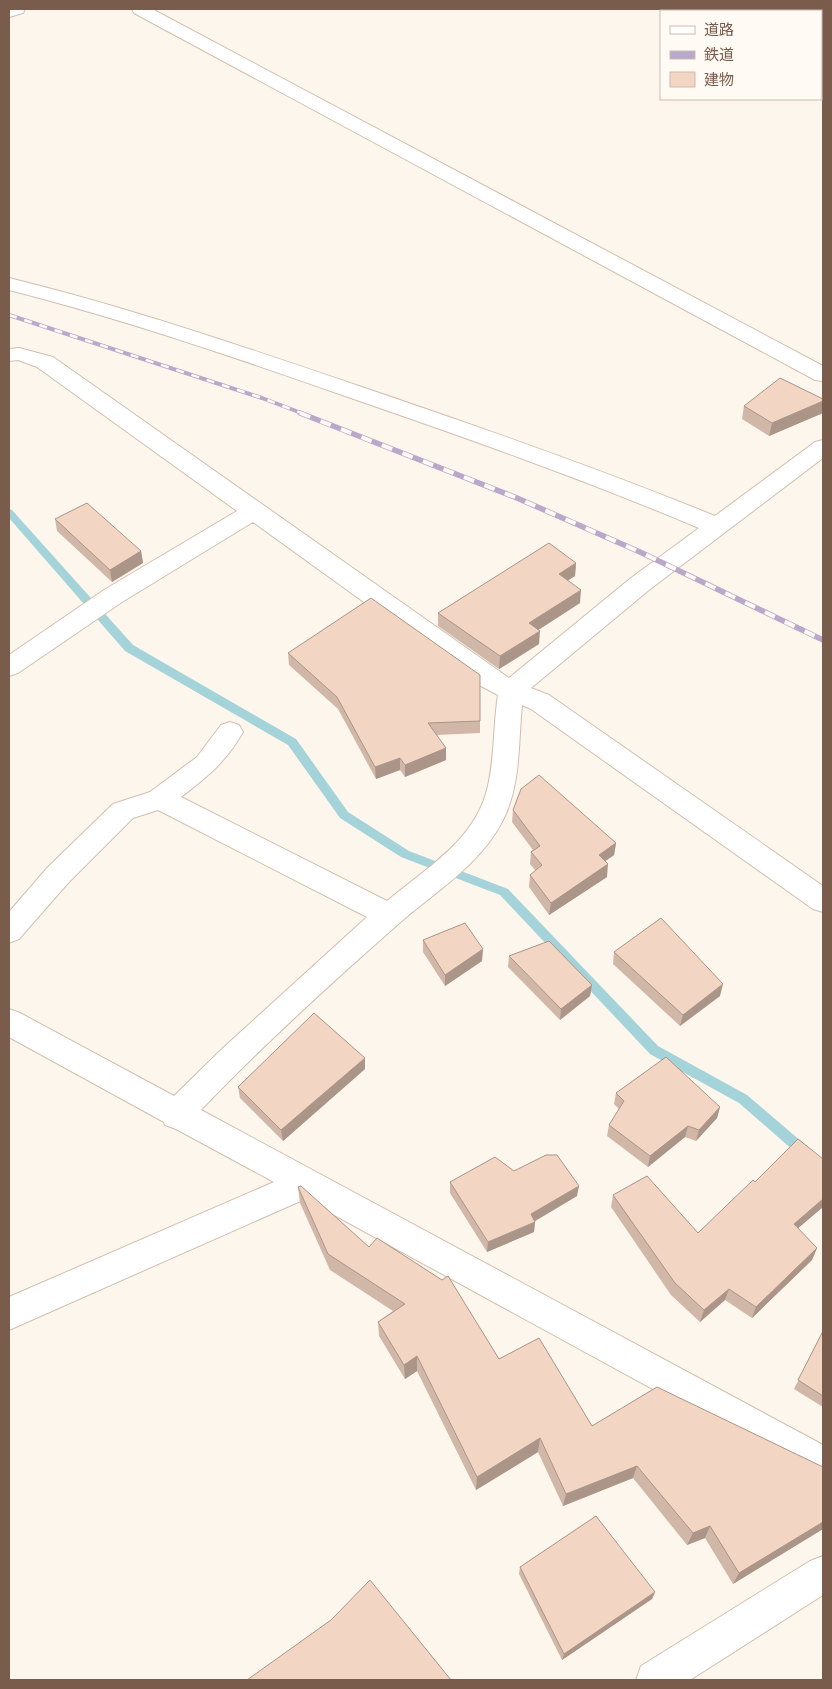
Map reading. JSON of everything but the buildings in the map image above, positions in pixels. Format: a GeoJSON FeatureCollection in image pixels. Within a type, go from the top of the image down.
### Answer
{"type":"FeatureCollection","features":[{"type":"Feature","properties":{"kind":"street"},"geometry":{"type":"LineString","coordinates":[[9,12],[17,9]]}},
{"type":"Feature","properties":{"kind":"street"},"geometry":{"type":"LineString","coordinates":[[140,9],[823,375]]}},
{"type":"Feature","properties":{"kind":"street"},"geometry":{"type":"LineString","coordinates":[[9,284],[76,300],[386,402],[627,488],[717,526]]}},
{"type":"Feature","properties":{"kind":"street"},"geometry":{"type":"LineString","coordinates":[[9,355],[20,354],[45,362],[488,678],[511,691],[540,702],[823,900]]}},
{"type":"Feature","properties":{"kind":"street"},"geometry":{"type":"LineString","coordinates":[[176,1115],[204,1084],[389,915],[429,884],[465,851],[489,820],[499,792],[506,758],[507,715],[511,691],[640,584],[823,447]]}},
{"type":"Feature","properties":{"kind":"street"},"geometry":{"type":"LineString","coordinates":[[9,667],[113,596],[254,511]]}},
{"type":"Feature","properties":{"kind":"street"},"geometry":{"type":"LineString","coordinates":[[9,930],[58,875],[123,810],[160,799],[206,764],[230,732]]}},
{"type":"Feature","properties":{"kind":"street"},"geometry":{"type":"LineString","coordinates":[[160,799],[389,915]]}},
{"type":"Feature","properties":{"kind":"street"},"geometry":{"type":"LineString","coordinates":[[9,1022],[176,1115],[823,1464]]}},
{"type":"Feature","properties":{"kind":"street"},"geometry":{"type":"LineString","coordinates":[[9,1314],[304,1184]]}},
{"type":"Feature","properties":{"kind":"street"},"geometry":{"type":"LineString","coordinates":[[655,1680],[823,1574]]}},
{"type":"Feature","properties":{"kind":"waterway"},"geometry":{"type":"LineString","coordinates":[[9,512],[129,648],[292,742],[344,815],[405,854],[504,892],[654,1050],[743,1099],[823,1168]]}},
{"type":"Feature","properties":{"kind":"railway"},"geometry":{"type":"LineString","coordinates":[[9,315],[262,398],[304,414]]}},
{"type":"Feature","properties":{"kind":"railway"},"geometry":{"type":"LineString","coordinates":[[300,413],[517,498],[640,552],[823,640]]}}]}
